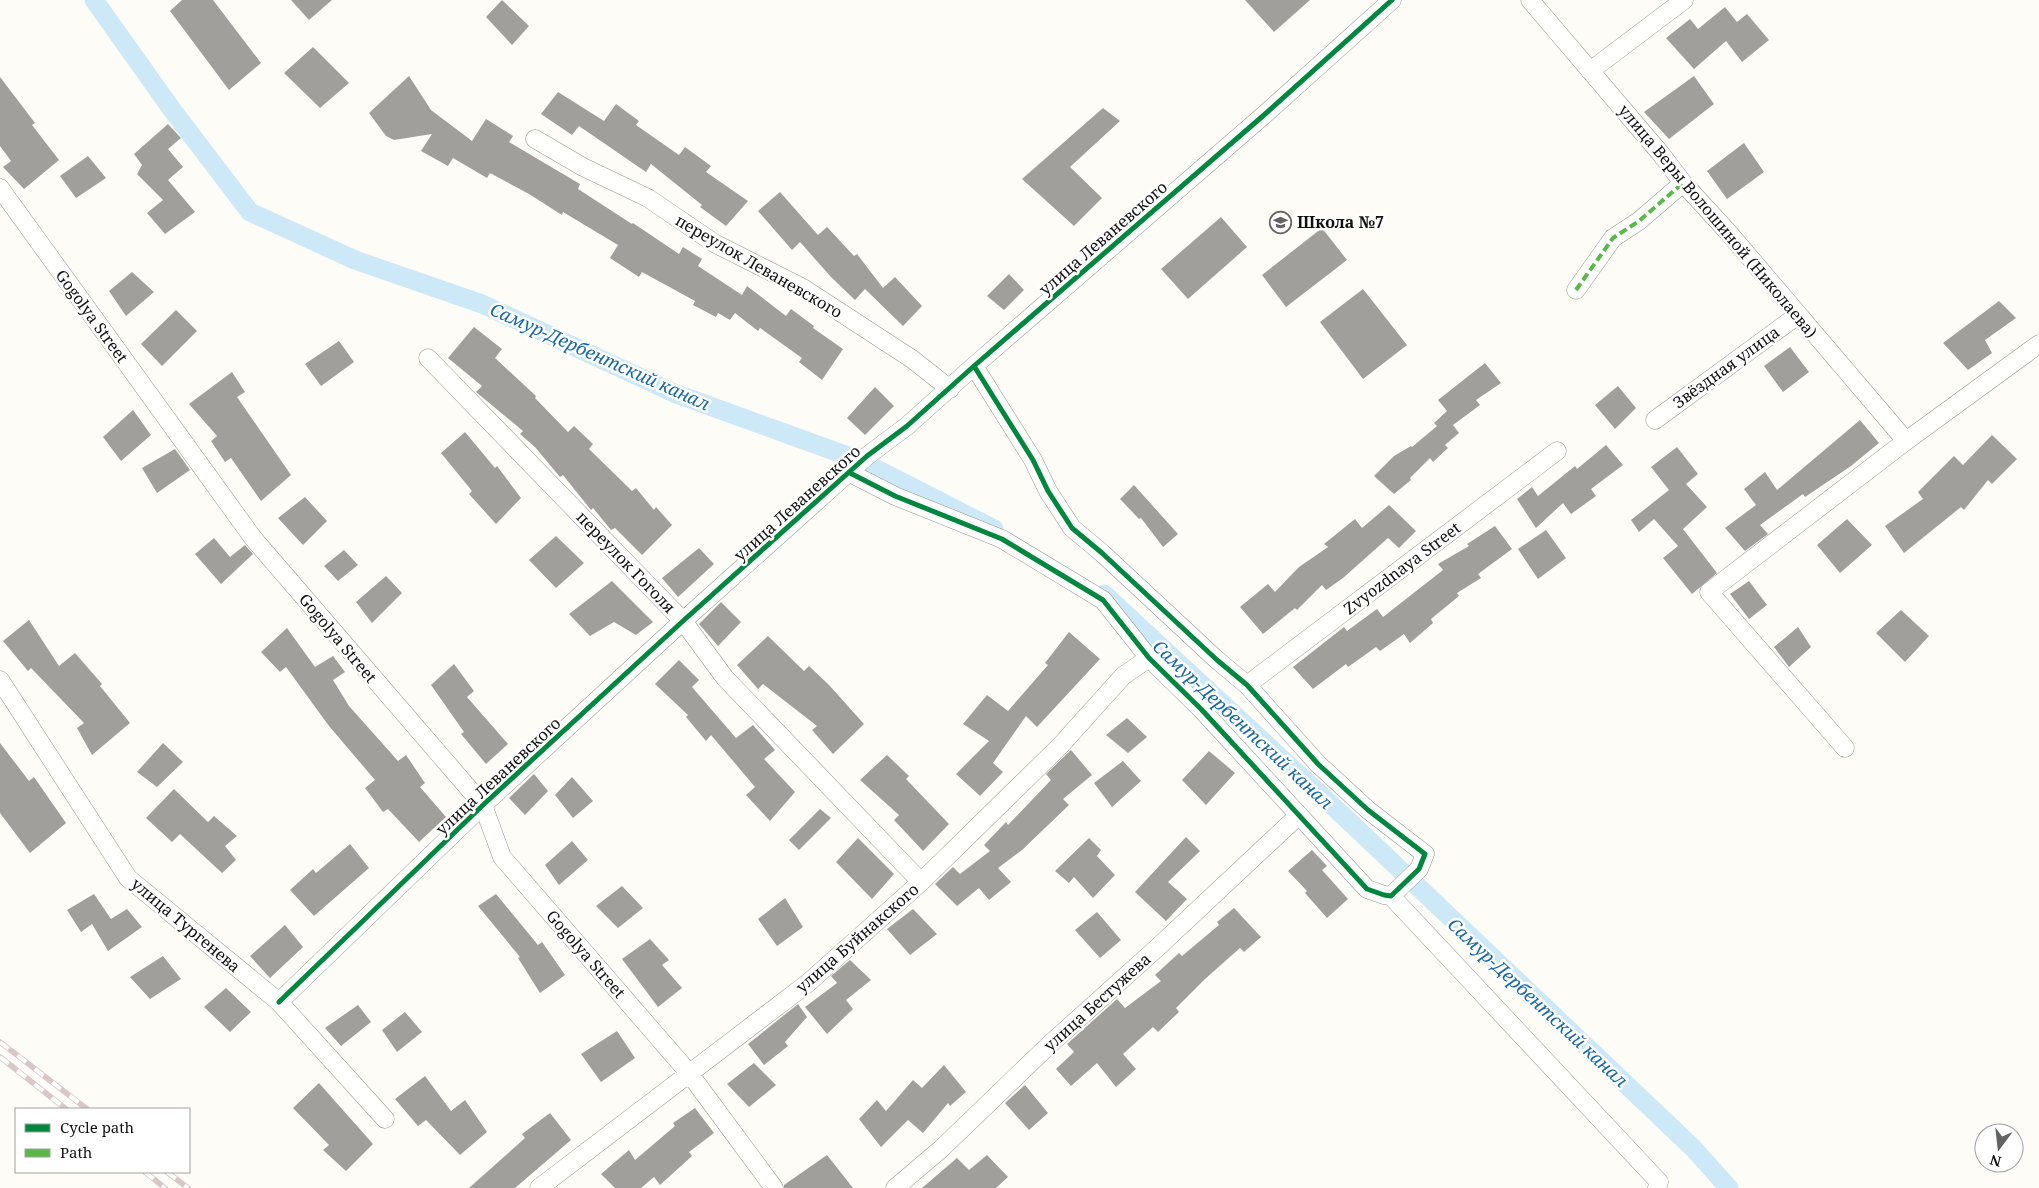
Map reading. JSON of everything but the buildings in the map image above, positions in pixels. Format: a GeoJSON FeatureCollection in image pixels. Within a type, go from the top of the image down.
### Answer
{"type":"FeatureCollection","features":[{"type":"Feature","properties":{"kind":"street","name":"улица Леваневского"},"geometry":{"type":"LineString","coordinates":[[279,1002],[483,805],[683,622],[858,465],[950,389],[974,366],[1264,115],[1392,0]]}},
{"type":"Feature","properties":{"kind":"street","name":"улица Веры Волошиной (Николаева)"},"geometry":{"type":"LineString","coordinates":[[1530,0],[1683,183],[1906,441]]}},
{"type":"Feature","properties":{"kind":"street"},"geometry":{"type":"LineString","coordinates":[[1590,71],[1684,0]]}},
{"type":"Feature","properties":{"kind":"street","name":"переулок Леваневского"},"geometry":{"type":"LineString","coordinates":[[535,140],[584,167],[648,198],[714,242],[803,288],[912,359],[950,389]]}},
{"type":"Feature","properties":{"kind":"street"},"geometry":{"type":"LineString","coordinates":[[1576,290],[1613,238],[1639,221],[1683,183]]}},
{"type":"Feature","properties":{"kind":"street","name":"Gogolya Street"},"geometry":{"type":"LineString","coordinates":[[0,188],[253,538],[483,805],[502,857],[689,1073],[774,1188]]}},
{"type":"Feature","properties":{"kind":"street","name":"Звёздная улица"},"geometry":{"type":"LineString","coordinates":[[1655,420],[1798,314]]}},
{"type":"Feature","properties":{"kind":"street"},"geometry":{"type":"LineString","coordinates":[[1845,748],[1709,592],[1906,441],[2039,344]]}},
{"type":"Feature","properties":{"kind":"street","name":"переулок Гоголя"},"geometry":{"type":"LineString","coordinates":[[428,358],[683,622],[725,678],[921,882]]}},
{"type":"Feature","properties":{"kind":"street"},"geometry":{"type":"LineString","coordinates":[[858,465],[895,496],[1002,539],[1103,600],[1149,658],[1201,709],[1367,889],[1384,895],[1394,892],[1419,869],[1425,854],[1368,810],[1318,764],[1247,685],[1216,660],[1123,572],[1072,528],[1048,491],[1033,460],[974,366]]}},
{"type":"Feature","properties":{"kind":"street","name":"Zvyozdnaya Street"},"geometry":{"type":"LineString","coordinates":[[1247,685],[1557,451]]}},
{"type":"Feature","properties":{"kind":"street","name":"улица Буйнакского"},"geometry":{"type":"LineString","coordinates":[[539,1188],[808,983],[921,882],[1060,746],[1123,676],[1149,658]]}},
{"type":"Feature","properties":{"kind":"street","name":"улица Тургенева"},"geometry":{"type":"LineString","coordinates":[[0,680],[128,878],[279,1002],[385,1120]]}},
{"type":"Feature","properties":{"kind":"street","name":"улица Бестужева"},"geometry":{"type":"LineString","coordinates":[[895,1188],[941,1149],[1049,1045],[1299,816]]}},
{"type":"Feature","properties":{"kind":"street"},"geometry":{"type":"LineString","coordinates":[[1394,892],[1660,1186]]}},
{"type":"Feature","properties":{"kind":"waterway","name":"Самур-Дербентский канал"},"geometry":{"type":"LineString","coordinates":[[94,0],[173,111],[250,212],[355,260],[482,304],[674,393],[859,460],[994,529]]}},
{"type":"Feature","properties":{"kind":"waterway","name":"Самур-Дербентский канал"},"geometry":{"type":"LineString","coordinates":[[1104,594],[1352,824],[1693,1148],[1729,1188]]}},
{"type":"Feature","properties":{"kind":"railway"},"geometry":{"type":"LineString","coordinates":[[0,1042],[86,1108]]}},
{"type":"Feature","properties":{"kind":"railway"},"geometry":{"type":"LineString","coordinates":[[0,1057],[65,1108]]}},
{"type":"Feature","properties":{"kind":"railway"},"geometry":{"type":"LineString","coordinates":[[146,1173],[165,1188]]}},
{"type":"Feature","properties":{"kind":"railway"},"geometry":{"type":"LineString","coordinates":[[168,1173],[188,1188]]}},
{"type":"Feature","properties":{"kind":"marked path"},"geometry":{"type":"LineString","coordinates":[[1576,290],[1613,238],[1639,221],[1683,183]]}},
{"type":"Feature","properties":{"kind":"cycle path"},"geometry":{"type":"LineString","coordinates":[[279,1002],[483,805],[683,621],[867,456],[907,426],[1264,115],[1392,0]]}},
{"type":"Feature","properties":{"kind":"cycle path"},"geometry":{"type":"LineString","coordinates":[[850,473],[895,496],[1002,539],[1103,600],[1149,658],[1201,709],[1367,889],[1391,896],[1419,869],[1425,854],[1368,810],[1318,764],[1247,685],[1072,528],[1048,491],[1033,460],[974,366]]}},
{"type":"Feature","properties":{"kind":"place","name":"Школа №7"},"geometry":{"type":"Point","coordinates":[1281,222]}}]}
